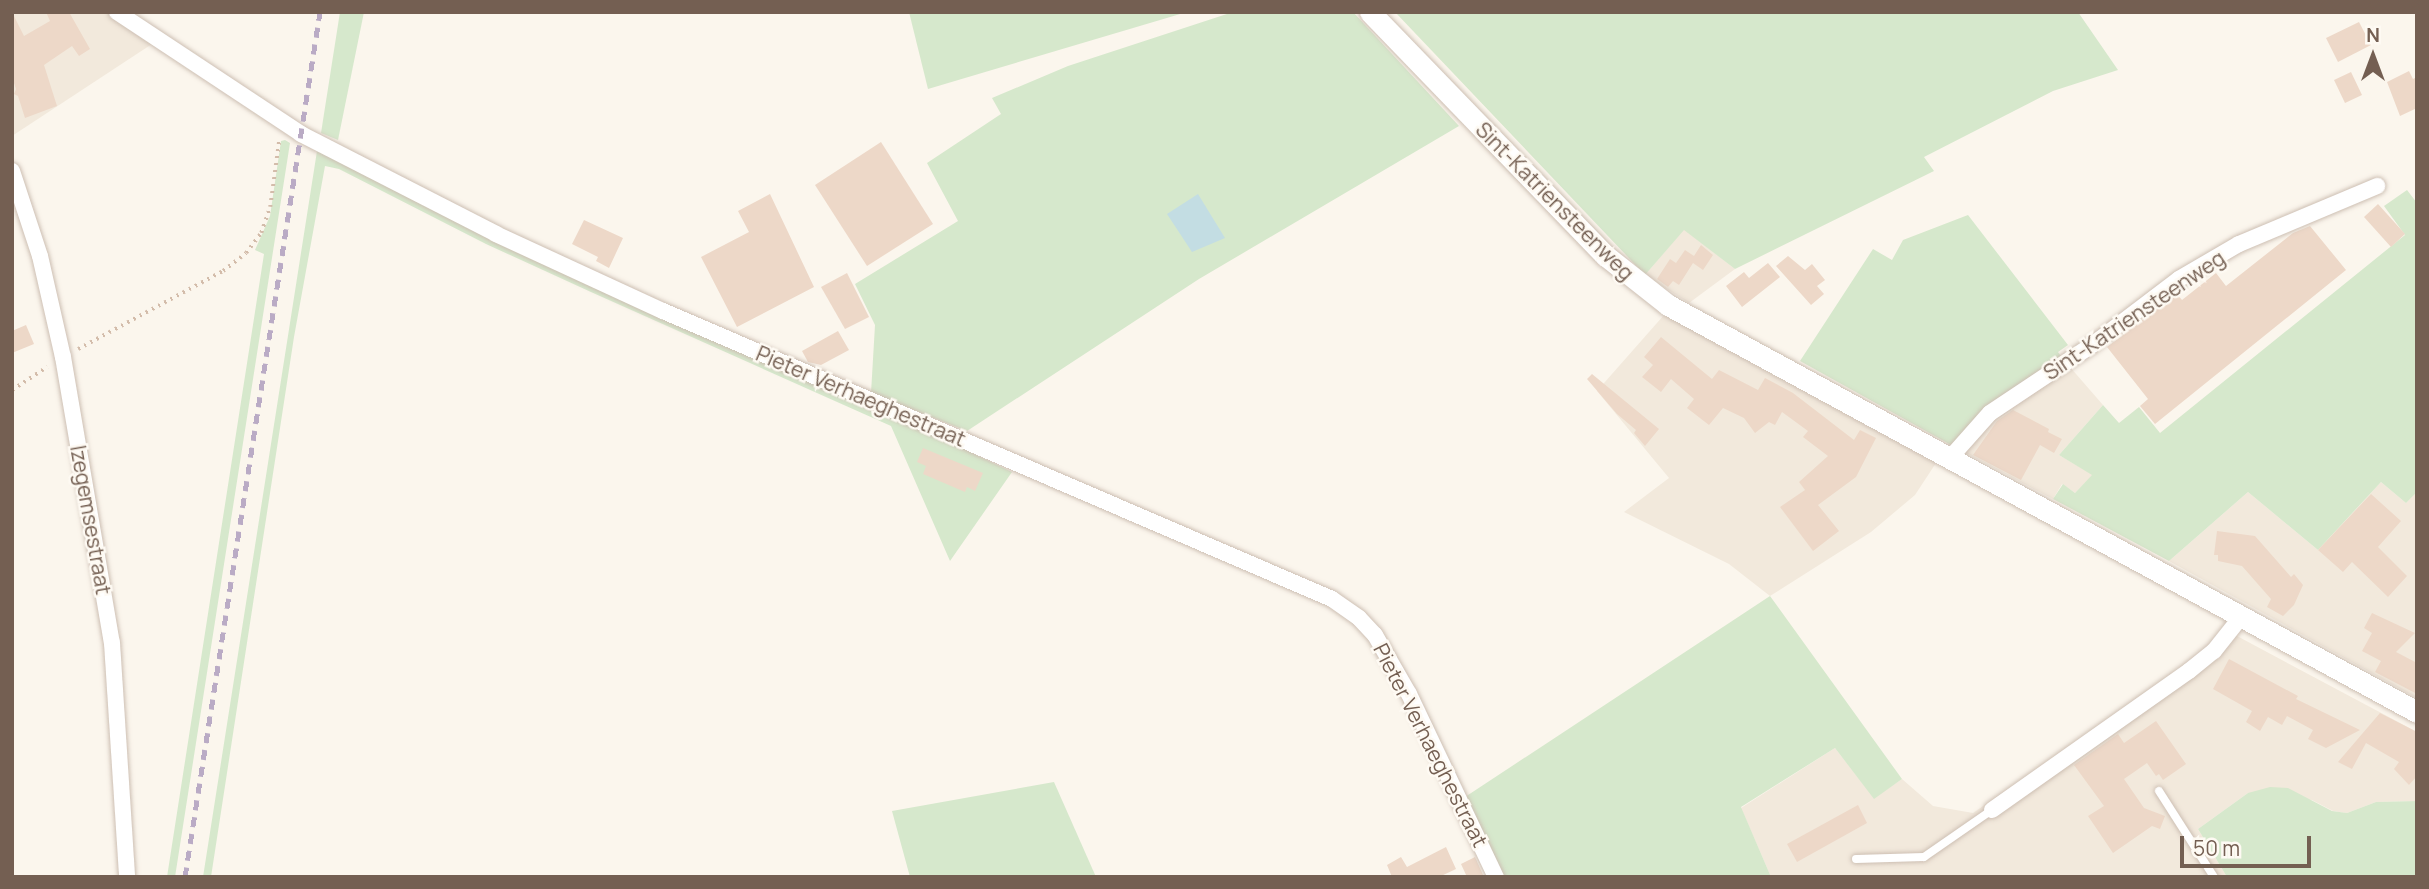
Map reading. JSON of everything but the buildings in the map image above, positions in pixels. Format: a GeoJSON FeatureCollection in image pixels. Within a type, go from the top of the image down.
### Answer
{"type":"FeatureCollection","features":[{"type":"Feature","properties":{"kind":"street","name":"Pieter Verhaeghestraat"},"geometry":{"type":"LineString","coordinates":[[117,12],[287,126],[496,234],[663,311],[1332,599],[1359,618],[1375,635],[1409,694],[1496,877]]}},
{"type":"Feature","properties":{"kind":"street","name":"Sint-Katriensteenweg"},"geometry":{"type":"LineString","coordinates":[[1370,12],[1606,256],[1641,287],[1668,305],[2417,712]]}},
{"type":"Feature","properties":{"kind":"street","name":"Izegemsestraat"},"geometry":{"type":"LineString","coordinates":[[12,171],[40,256],[63,357],[112,643],[127,877]]}},
{"type":"Feature","properties":{"kind":"street","name":"Sint-Katriensteenweg"},"geometry":{"type":"LineString","coordinates":[[1950,458],[1990,414],[2092,345],[2179,279],[2239,244],[2377,186]]}},
{"type":"Feature","properties":{"kind":"street"},"geometry":{"type":"LineString","coordinates":[[1992,810],[2189,671],[2214,651],[2241,617]]}},
{"type":"Feature","properties":{"kind":"lane"},"geometry":{"type":"LineString","coordinates":[[2159,791],[2214,877]]}},
{"type":"Feature","properties":{"kind":"lane"},"geometry":{"type":"LineString","coordinates":[[1856,859],[1924,857],[1992,810]]}},
{"type":"Feature","properties":{"kind":"path"},"geometry":{"type":"LineString","coordinates":[[12,390],[63,357],[223,271],[246,253],[261,233],[278,140],[287,126]]}},
{"type":"Feature","properties":{"kind":"shaded area"},"geometry":{"type":"Polygon","coordinates":[[[12,12],[106,12],[152,44],[12,136],[12,12]]]}},
{"type":"Feature","properties":{"kind":"shaded area"},"geometry":{"type":"Polygon","coordinates":[[[1684,229],[1735,269],[1689,303],[1645,275],[1684,229]]]}},
{"type":"Feature","properties":{"kind":"shaded area"},"geometry":{"type":"Polygon","coordinates":[[[1664,315],[1936,463],[1915,495],[1871,532],[1770,596],[1729,564],[1624,512],[1669,478],[1597,391],[1664,315]]]}},
{"type":"Feature","properties":{"kind":"shaded area"},"geometry":{"type":"Polygon","coordinates":[[[2063,359],[2103,405],[2059,455],[2093,475],[2075,493],[2062,484],[2053,499],[1951,445],[1989,409],[2063,359]]]}},
{"type":"Feature","properties":{"kind":"shaded area"},"geometry":{"type":"Polygon","coordinates":[[[2381,482],[2406,503],[2417,492],[2417,698],[2169,561],[2248,492],[2318,550],[2381,482]]]}},
{"type":"Feature","properties":{"kind":"shaded area"},"geometry":{"type":"Polygon","coordinates":[[[2222,628],[2417,732],[2417,801],[2376,802],[2347,813],[2333,811],[2312,800],[2248,793],[2198,829],[2227,877],[1771,877],[1741,808],[1835,748],[1874,798],[1902,779],[1933,806],[1973,813],[2194,660],[2218,637],[2222,628]]]}},
{"type":"Feature","properties":{"kind":"green space"},"geometry":{"type":"Polygon","coordinates":[[[340,12],[364,12],[338,140],[321,133],[340,12]]]}},
{"type":"Feature","properties":{"kind":"green space"},"geometry":{"type":"Polygon","coordinates":[[[909,12],[1187,12],[928,89],[909,12]]]}},
{"type":"Feature","properties":{"kind":"green space"},"geometry":{"type":"Polygon","coordinates":[[[1233,12],[1353,12],[1459,126],[1199,279],[967,431],[871,393],[875,325],[855,284],[958,221],[927,163],[1001,114],[992,98],[1068,66],[1233,12]]]}},
{"type":"Feature","properties":{"kind":"green space"},"geometry":{"type":"Polygon","coordinates":[[[1395,12],[2078,12],[2118,70],[2053,91],[1924,157],[1934,171],[1735,269],[1684,230],[1645,275],[1395,12]]]}},
{"type":"Feature","properties":{"kind":"green space"},"geometry":{"type":"Polygon","coordinates":[[[281,141],[290,143],[175,877],[167,877],[264,254],[255,250],[270,216],[281,141]]]}},
{"type":"Feature","properties":{"kind":"green space"},"geometry":{"type":"Polygon","coordinates":[[[317,151],[1012,472],[950,561],[891,426],[486,244],[339,169],[325,166],[294,337],[211,877],[203,877],[317,151]]]}},
{"type":"Feature","properties":{"kind":"green space"},"geometry":{"type":"Polygon","coordinates":[[[2407,190],[2417,203],[2417,492],[2406,503],[2381,482],[2318,550],[2248,492],[2169,561],[2053,499],[2063,484],[2075,493],[2092,475],[2059,455],[2103,405],[2119,423],[2139,407],[2160,433],[2405,235],[2384,206],[2407,190]]]}},
{"type":"Feature","properties":{"kind":"green space"},"geometry":{"type":"Polygon","coordinates":[[[1968,215],[2068,345],[2058,352],[2063,359],[1989,409],[1951,445],[1800,361],[1873,249],[1892,260],[1903,240],[1968,215]]]}},
{"type":"Feature","properties":{"kind":"green space"},"geometry":{"type":"Polygon","coordinates":[[[1770,596],[1902,779],[1874,799],[1835,748],[1741,807],[1771,877],[1502,877],[1462,799],[1770,596]]]}},
{"type":"Feature","properties":{"kind":"green space"},"geometry":{"type":"Polygon","coordinates":[[[1054,782],[1096,877],[910,877],[892,811],[1054,782]]]}},
{"type":"Feature","properties":{"kind":"green space"},"geometry":{"type":"Polygon","coordinates":[[[2270,787],[2288,788],[2332,811],[2347,813],[2376,802],[2417,801],[2417,877],[2227,877],[2198,829],[2248,793],[2270,787]]]}},
{"type":"Feature","properties":{"kind":"water"},"geometry":{"type":"Polygon","coordinates":[[[1198,194],[1225,238],[1192,252],[1167,214],[1198,194]]]}},
{"type":"Feature","properties":{"kind":"railway"},"geometry":{"type":"LineString","coordinates":[[185,877],[320,12]]}}]}
